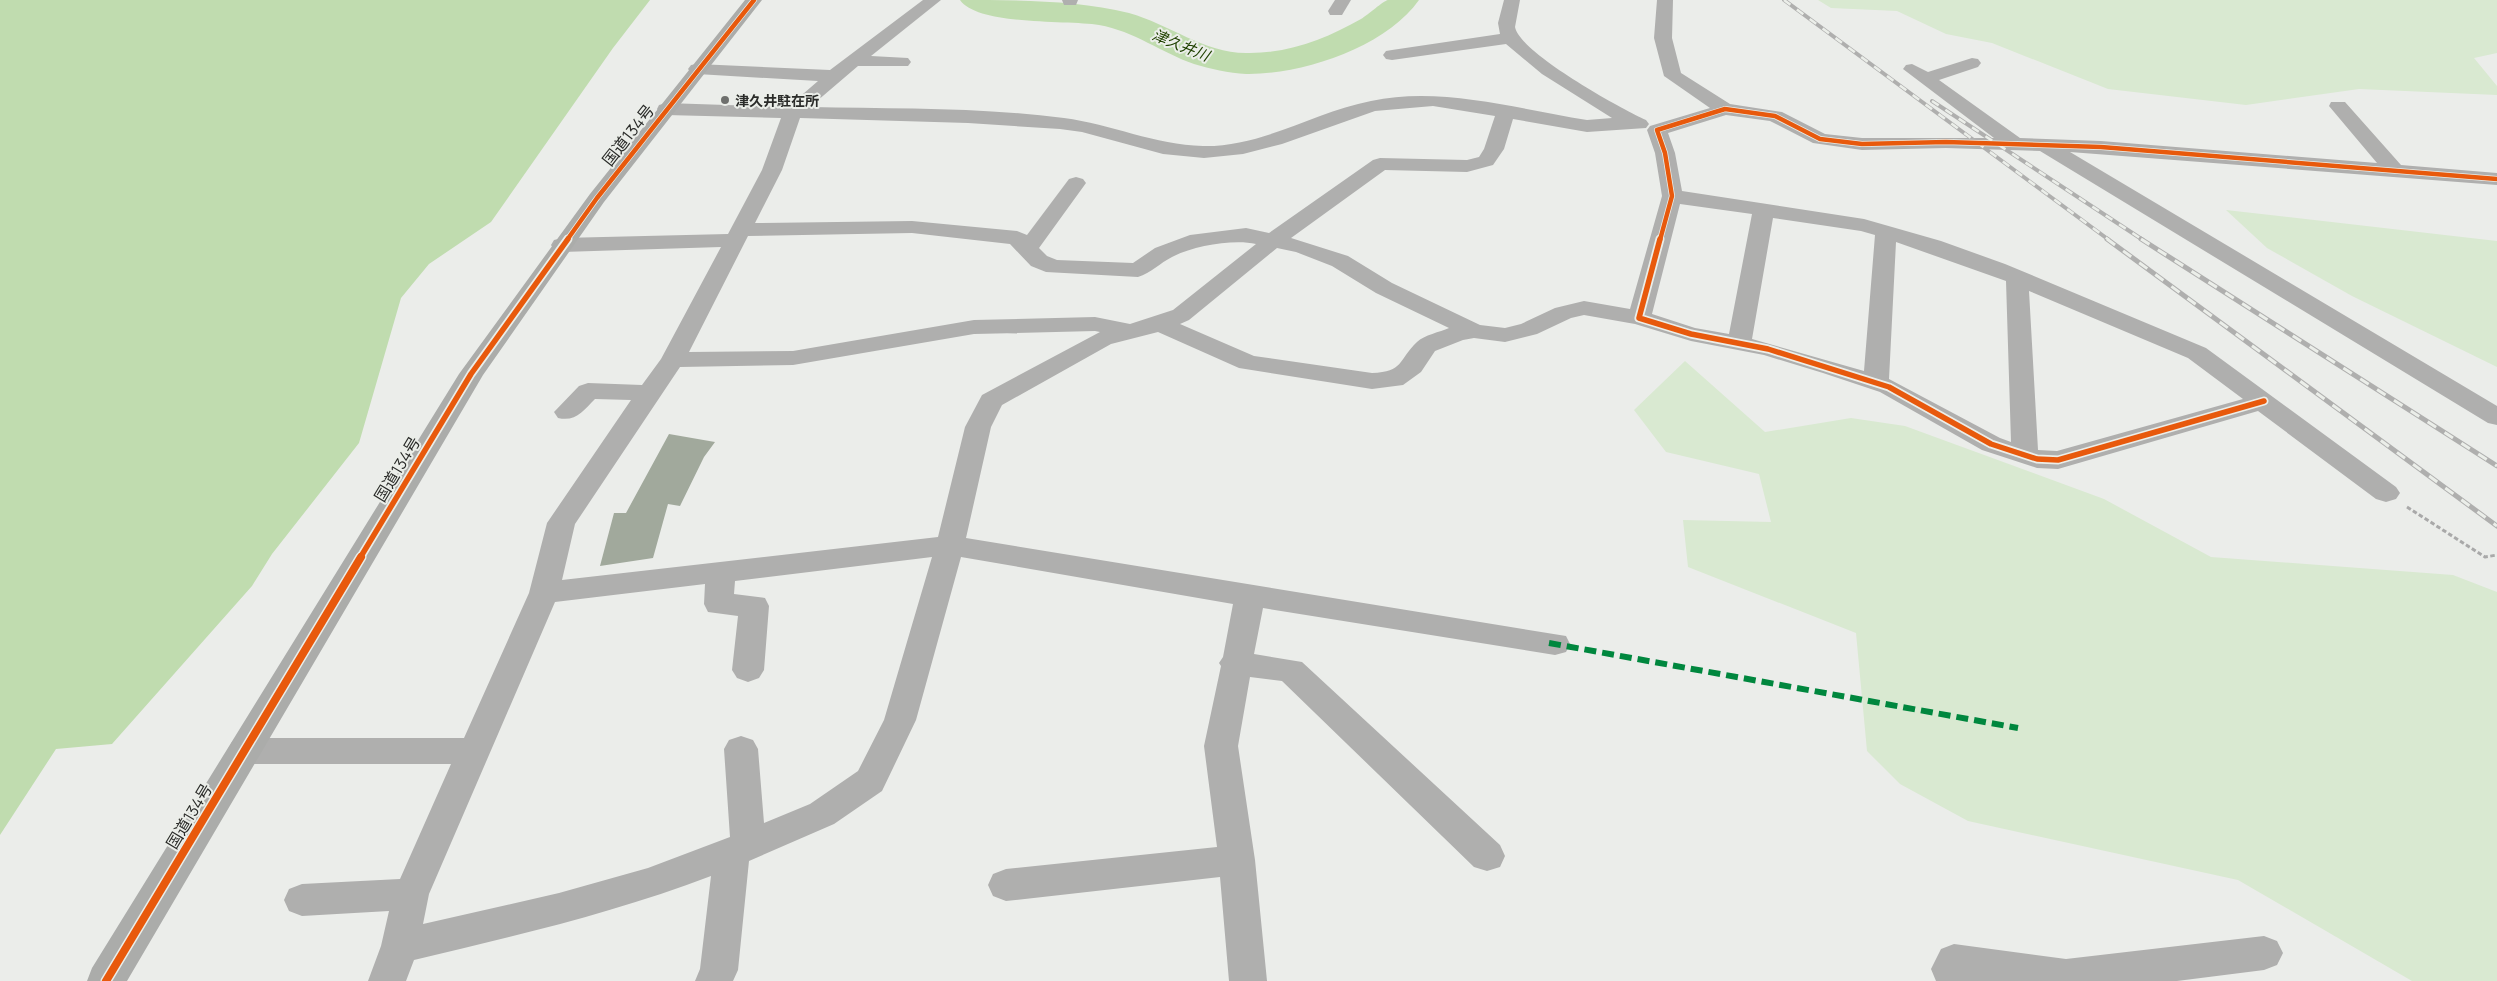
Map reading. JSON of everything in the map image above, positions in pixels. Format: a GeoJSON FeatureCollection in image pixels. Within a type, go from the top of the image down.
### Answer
{"type":"FeatureCollection","features":[{"type":"Feature","properties":{"kind":"highway","name":"国道134号"},"geometry":{"type":"LineString","coordinates":[[106,981],[471,374],[562,245],[666,109],[754,0]]}},
{"type":"Feature","properties":{"kind":"street"},"geometry":{"type":"LineString","coordinates":[[387,981],[400,946],[411,894],[544,593],[561,523],[648,393],[673,360],[772,170],[791,119],[834,76],[933,0]]}},
{"type":"Feature","properties":{"kind":"street"},"geometry":{"type":"LineString","coordinates":[[1512,0],[1505,23],[1510,38],[1541,64],[1586,95],[1635,122],[1657,130],[1725,108]]}},
{"type":"Feature","properties":{"kind":"street"},"geometry":{"type":"LineString","coordinates":[[1666,0],[1662,15],[1663,46],[1673,76],[1725,108],[1775,116],[1820,139],[1862,144],[1946,142],[2101,147],[2497,179]]}},
{"type":"Feature","properties":{"kind":"street"},"geometry":{"type":"LineString","coordinates":[[1392,55],[1510,38]]}},
{"type":"Feature","properties":{"kind":"street"},"geometry":{"type":"LineString","coordinates":[[852,61],[902,62]]}},
{"type":"Feature","properties":{"kind":"street"},"geometry":{"type":"LineString","coordinates":[[1972,63],[1919,74],[2015,144]]}},
{"type":"Feature","properties":{"kind":"street"},"geometry":{"type":"LineString","coordinates":[[697,70],[834,76]]}},
{"type":"Feature","properties":{"kind":"street"},"geometry":{"type":"LineString","coordinates":[[666,109],[791,119],[968,117],[1060,123],[1083,126],[1164,148],[1204,152],[1243,148],[1275,140],[1372,106],[1406,101],[1433,100],[1587,126],[1635,122]]}},
{"type":"Feature","properties":{"kind":"street"},"geometry":{"type":"LineString","coordinates":[[2338,106],[2394,170]]}},
{"type":"Feature","properties":{"kind":"street"},"geometry":{"type":"LineString","coordinates":[[400,946],[558,909],[650,884],[740,849],[822,814],[870,781],[900,720],[950,545],[978,427],[991,400],[1102,339],[1128,330],[1160,324],[1181,315],[1273,241],[1348,189],[1380,164],[1467,166],[1486,161],[1494,149],[1506,112]]}},
{"type":"Feature","properties":{"kind":"street"},"geometry":{"type":"LineString","coordinates":[[747,129],[791,119]]}},
{"type":"Feature","properties":{"kind":"street"},"geometry":{"type":"LineString","coordinates":[[1639,318],[1672,196],[1665,153],[1657,130]]}},
{"type":"Feature","properties":{"kind":"street"},"geometry":{"type":"LineString","coordinates":[[2043,144],[2497,416]]}},
{"type":"Feature","properties":{"kind":"street"},"geometry":{"type":"LineString","coordinates":[[1033,255],[1076,184]]}},
{"type":"Feature","properties":{"kind":"street"},"geometry":{"type":"LineString","coordinates":[[1672,196],[1864,225],[1933,246],[2197,353],[2386,493]]}},
{"type":"Feature","properties":{"kind":"street"},"geometry":{"type":"LineString","coordinates":[[1739,344],[1764,209]]}},
{"type":"Feature","properties":{"kind":"street"},"geometry":{"type":"LineString","coordinates":[[562,245],[912,227],[1016,238],[1033,255],[1054,267],[1138,270],[1163,253],[1190,242],[1246,235],[1302,248],[1340,261],[1384,288],[1474,331]]}},
{"type":"Feature","properties":{"kind":"street"},"geometry":{"type":"LineString","coordinates":[[1876,383],[1886,232]]}},
{"type":"Feature","properties":{"kind":"street"},"geometry":{"type":"LineString","coordinates":[[2017,279],[2025,455]]}},
{"type":"Feature","properties":{"kind":"street"},"geometry":{"type":"LineString","coordinates":[[1160,324],[1248,362],[1372,381],[1394,380],[1412,367],[1426,346],[1458,333],[1474,331],[1505,335],[1529,329],[1562,313],[1584,308],[1639,318],[1691,334],[1739,344],[1832,368],[1889,387],[1992,444],[2037,459],[2058,460],[2264,401]]}},
{"type":"Feature","properties":{"kind":"street"},"geometry":{"type":"LineString","coordinates":[[673,360],[792,358],[974,327],[1094,324],[1128,330]]}},
{"type":"Feature","properties":{"kind":"street"},"geometry":{"type":"LineString","coordinates":[[567,412],[588,391],[648,393]]}},
{"type":"Feature","properties":{"kind":"street"},"geometry":{"type":"LineString","coordinates":[[544,593],[950,545],[1250,596],[1555,644]]}},
{"type":"Feature","properties":{"kind":"street"},"geometry":{"type":"LineString","coordinates":[[720,573],[719,604],[754,606],[748,670]]}},
{"type":"Feature","properties":{"kind":"street"},"geometry":{"type":"LineString","coordinates":[[1248,981],[1237,860],[1221,746],[1235,663],[1250,596]]}},
{"type":"Feature","properties":{"kind":"street"},"geometry":{"type":"LineString","coordinates":[[1235,663],[1290,670],[1487,856]]}},
{"type":"Feature","properties":{"kind":"street"},"geometry":{"type":"LineString","coordinates":[[714,981],[719,970],[740,849],[741,749]]}},
{"type":"Feature","properties":{"kind":"street"},"geometry":{"type":"LineString","coordinates":[[244,751],[475,751]]}},
{"type":"Feature","properties":{"kind":"street"},"geometry":{"type":"LineString","coordinates":[[1006,886],[1237,860]]}},
{"type":"Feature","properties":{"kind":"street"},"geometry":{"type":"LineString","coordinates":[[302,900],[411,894]]}},
{"type":"Feature","properties":{"kind":"street"},"geometry":{"type":"LineString","coordinates":[[1964,981],[1950,969],[1954,961],[2066,977],[2264,953]]}},
{"type":"Feature","properties":{"kind":"path"},"geometry":{"type":"LineString","coordinates":[[2386,493],[2485,557],[2497,554]]}},
{"type":"Feature","properties":{"kind":"shaded area"},"geometry":{"type":"Polygon","coordinates":[[[0,0],[650,0],[613,48],[491,222],[429,264],[401,298],[359,443],[272,554],[252,586],[112,744],[56,749],[0,835],[0,0]]]}},
{"type":"Feature","properties":{"kind":"shaded area"},"geometry":{"type":"Polygon","coordinates":[[[1818,0],[2497,0],[2497,53],[2474,58],[2497,86],[2497,95],[2359,89],[2246,105],[2108,89],[1992,43],[1946,34],[1897,11],[1831,8],[1818,0]]]}},
{"type":"Feature","properties":{"kind":"shaded area"},"geometry":{"type":"Polygon","coordinates":[[[2226,210],[2497,241],[2497,367],[2352,296],[2267,248],[2226,210]]]}},
{"type":"Feature","properties":{"kind":"shaded area"},"geometry":{"type":"Polygon","coordinates":[[[1685,361],[1765,432],[1851,418],[1905,426],[2104,499],[2211,557],[2453,575],[2497,592],[2497,981],[2412,981],[2238,880],[1968,821],[1900,784],[1867,751],[1856,633],[1688,567],[1683,520],[1771,522],[1759,474],[1666,452],[1634,410],[1685,361]]]}},
{"type":"Feature","properties":{"kind":"building"},"geometry":{"type":"Polygon","coordinates":[[[669,434],[715,442],[704,457],[680,506],[668,504],[653,558],[600,566],[614,513],[626,513],[669,434]]]}},
{"type":"Feature","properties":{"kind":"waterway","name":"津久井川"},"geometry":{"type":"LineString","coordinates":[[976,0],[1008,9],[1091,14],[1118,19],[1138,26],[1206,57],[1245,64],[1284,60],[1322,50],[1366,30],[1391,13],[1403,0]]}},
{"type":"Feature","properties":{"kind":"railway"},"geometry":{"type":"LineString","coordinates":[[1784,0],[2109,240]]}},
{"type":"Feature","properties":{"kind":"railway"},"geometry":{"type":"LineString","coordinates":[[1932,101],[2143,240]]}},
{"type":"Feature","properties":{"kind":"railway"},"geometry":{"type":"LineString","coordinates":[[2107,239],[2497,526]]}},
{"type":"Feature","properties":{"kind":"railway"},"geometry":{"type":"LineString","coordinates":[[2141,239],[2497,466]]}},
{"type":"Feature","properties":{"kind":"marked path"},"geometry":{"type":"LineString","coordinates":[[1549,643],[2018,728]]}},
{"type":"Feature","properties":{"kind":"cycle path"},"geometry":{"type":"LineString","coordinates":[[106,981],[471,374],[597,198],[754,0]]}},
{"type":"Feature","properties":{"kind":"cycle path"},"geometry":{"type":"LineString","coordinates":[[2264,401],[2058,460],[2037,459],[1991,444],[1889,387],[1768,349],[1691,334],[1639,318],[1672,196],[1665,153],[1657,130],[1725,109],[1775,116],[1820,139],[1862,144],[1946,142],[2101,147],[2497,179]]}},
{"type":"Feature","properties":{"kind":"place","name":"津久井駐在所"},"geometry":{"type":"Point","coordinates":[725,100]}}]}
